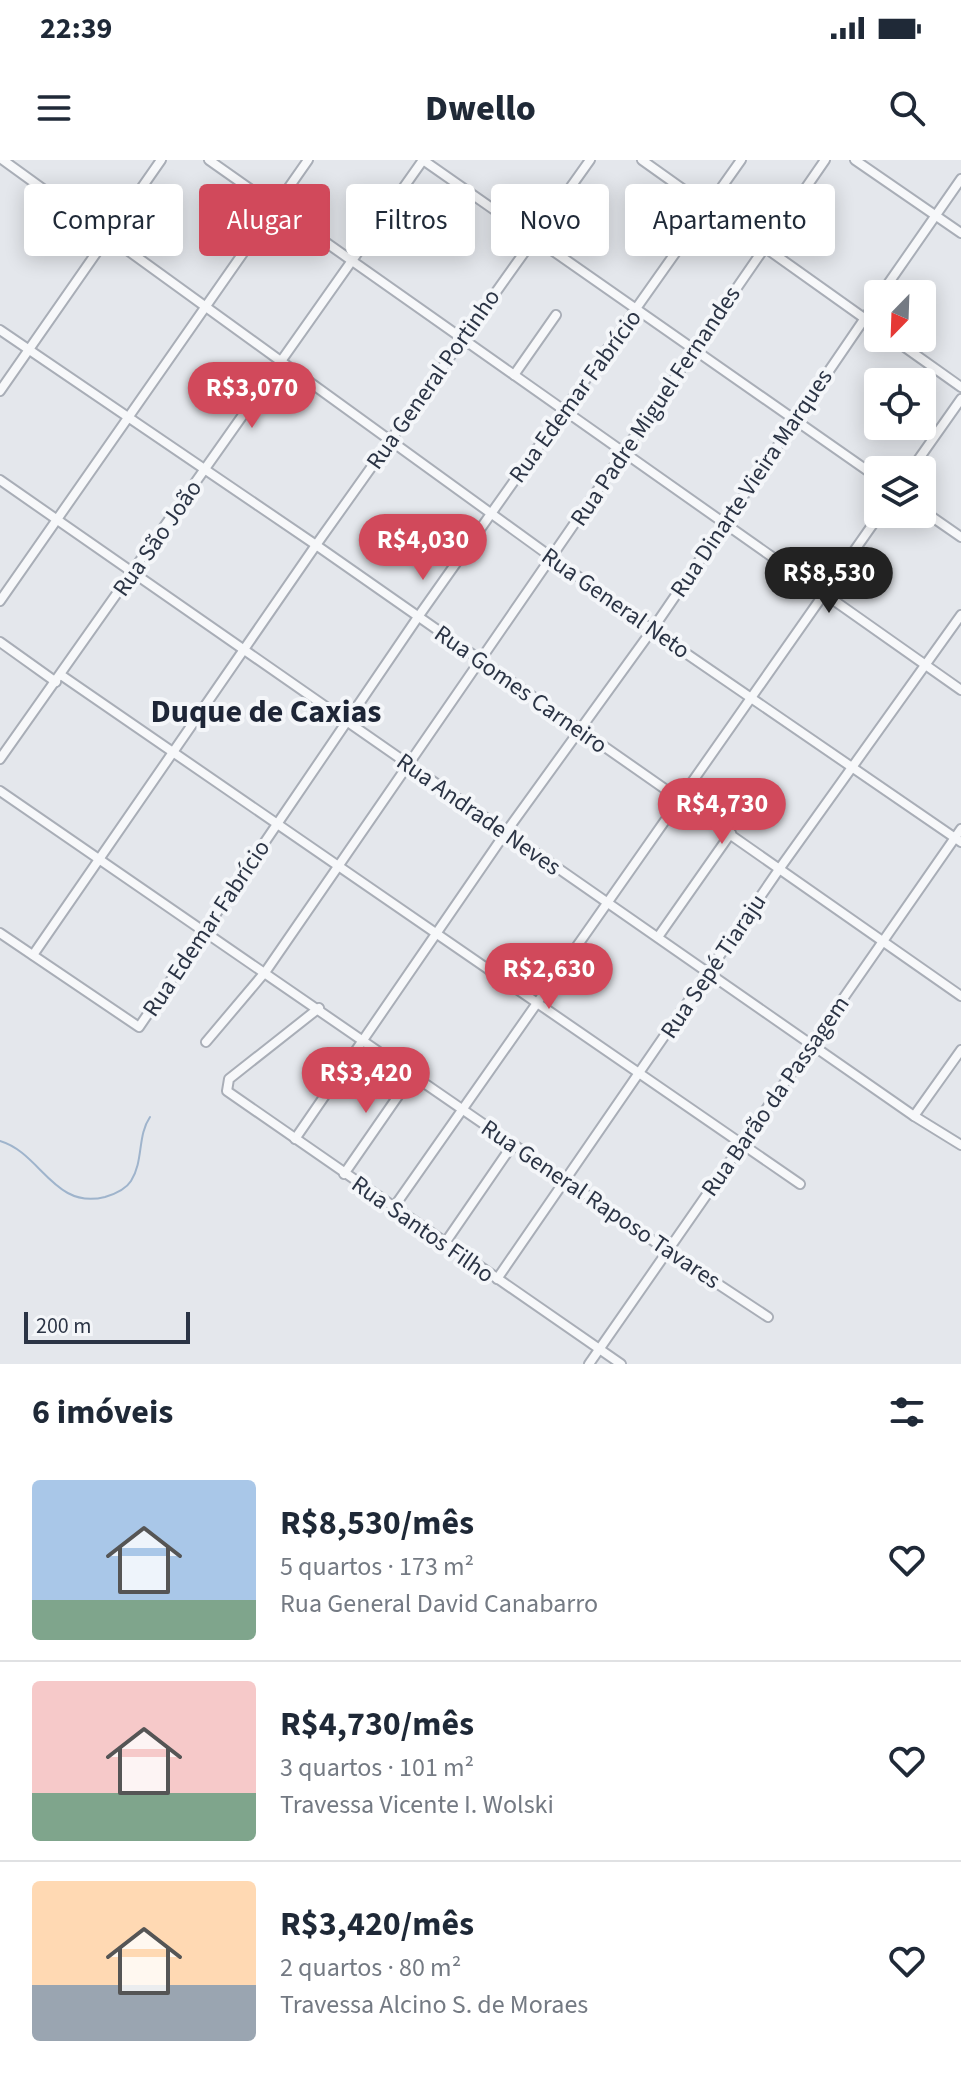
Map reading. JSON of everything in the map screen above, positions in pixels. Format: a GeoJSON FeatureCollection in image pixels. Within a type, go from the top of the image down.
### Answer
{"type":"FeatureCollection","features":[{"type":"Feature","properties":{"kind":"street","name":"Rua General Neto"},"geometry":{"type":"LineString","coordinates":[[3,160],[37,184]]}},
{"type":"Feature","properties":{"kind":"street"},"geometry":{"type":"LineString","coordinates":[[143,184],[161,160]]}},
{"type":"Feature","properties":{"kind":"street"},"geometry":{"type":"LineString","coordinates":[[209,160],[243,184]]}},
{"type":"Feature","properties":{"kind":"street"},"geometry":{"type":"LineString","coordinates":[[291,184],[308,160]]}},
{"type":"Feature","properties":{"kind":"street"},"geometry":{"type":"LineString","coordinates":[[423,160],[491,206]]}},
{"type":"Feature","properties":{"kind":"street","name":"Rua São João"},"geometry":{"type":"LineString","coordinates":[[0,759],[423,160]]}},
{"type":"Feature","properties":{"kind":"street","name":"Rua General Portinho"},"geometry":{"type":"LineString","coordinates":[[573,184],[590,160]]}},
{"type":"Feature","properties":{"kind":"street"},"geometry":{"type":"LineString","coordinates":[[642,160],[678,184]]}},
{"type":"Feature","properties":{"kind":"street","name":"Rua Edemar Fabrício"},"geometry":{"type":"LineString","coordinates":[[724,184],[741,160]]}},
{"type":"Feature","properties":{"kind":"street","name":"Rua Padre Miguel Fernandes"},"geometry":{"type":"LineString","coordinates":[[808,184],[825,160]]}},
{"type":"Feature","properties":{"kind":"street"},"geometry":{"type":"LineString","coordinates":[[855,160],[961,233]]}},
{"type":"Feature","properties":{"kind":"street","name":"Rua Dinarte Vieira Marques"},"geometry":{"type":"LineString","coordinates":[[891,280],[961,179]]}},
{"type":"Feature","properties":{"kind":"street"},"geometry":{"type":"LineString","coordinates":[[330,247],[961,690]]}},
{"type":"Feature","properties":{"kind":"street"},"geometry":{"type":"LineString","coordinates":[[0,391],[92,256]]}},
{"type":"Feature","properties":{"kind":"street","name":"Rua General Neto"},"geometry":{"type":"LineString","coordinates":[[136,256],[388,443],[652,630],[958,840]]}},
{"type":"Feature","properties":{"kind":"street"},"geometry":{"type":"LineString","coordinates":[[0,601],[240,256]]}},
{"type":"Feature","properties":{"kind":"street","name":"Rua General Portinho"},"geometry":{"type":"LineString","coordinates":[[33,955],[316,545],[521,256]]}},
{"type":"Feature","properties":{"kind":"street"},"geometry":{"type":"LineString","coordinates":[[564,256],[864,468]]}},
{"type":"Feature","properties":{"kind":"street","name":"Rua Edemar Fabrício"},"geometry":{"type":"LineString","coordinates":[[33,955],[139,1027],[489,514],[566,411],[674,256]]}},
{"type":"Feature","properties":{"kind":"street","name":"Rua Padre Miguel Fernandes"},"geometry":{"type":"LineString","coordinates":[[206,1042],[266,971],[757,256]]}},
{"type":"Feature","properties":{"kind":"street"},"geometry":{"type":"LineString","coordinates":[[781,256],[864,317]]}},
{"type":"Feature","properties":{"kind":"street"},"geometry":{"type":"LineString","coordinates":[[514,375],[556,315]]}},
{"type":"Feature","properties":{"kind":"street","name":"Rua Dinarte Vieira Marques"},"geometry":{"type":"LineString","coordinates":[[295,1139],[506,832],[652,630],[864,319]]}},
{"type":"Feature","properties":{"kind":"street","name":"Rua Gomes Carneiro"},"geometry":{"type":"LineString","coordinates":[[0,330],[130,416],[961,996]]}},
{"type":"Feature","properties":{"kind":"street"},"geometry":{"type":"LineString","coordinates":[[912,352],[961,387]]}},
{"type":"Feature","properties":{"kind":"street"},"geometry":{"type":"LineString","coordinates":[[921,456],[961,399]]}},
{"type":"Feature","properties":{"kind":"street","name":"Rua Andrade Neves"},"geometry":{"type":"LineString","coordinates":[[0,480],[914,1116],[961,1145]]}},
{"type":"Feature","properties":{"kind":"street"},"geometry":{"type":"LineString","coordinates":[[936,520],[961,537]]}},
{"type":"Feature","properties":{"kind":"street"},"geometry":{"type":"LineString","coordinates":[[394,1207],[870,528]]}},
{"type":"Feature","properties":{"kind":"street","name":"Rua Sepé Tiaraju"},"geometry":{"type":"LineString","coordinates":[[497,1279],[780,868],[961,615]]}},
{"type":"Feature","properties":{"kind":"street"},"geometry":{"type":"LineString","coordinates":[[0,642],[173,751],[800,1184]]}},
{"type":"Feature","properties":{"kind":"street","name":"Rua General Raposo Tavares"},"geometry":{"type":"LineString","coordinates":[[0,791],[100,856],[462,1109],[768,1317]]}},
{"type":"Feature","properties":{"kind":"street","name":"Rua Barão da Passagem"},"geometry":{"type":"LineString","coordinates":[[589,1364],[883,940],[958,840],[961,829]]}},
{"type":"Feature","properties":{"kind":"street"},"geometry":{"type":"LineString","coordinates":[[658,937],[731,833]]}},
{"type":"Feature","properties":{"kind":"street"},"geometry":{"type":"LineString","coordinates":[[0,933],[33,955]]}},
{"type":"Feature","properties":{"kind":"street","name":"Rua Santos Filho"},"geometry":{"type":"LineString","coordinates":[[319,1008],[229,1079],[227,1091],[621,1364]]}},
{"type":"Feature","properties":{"kind":"street"},"geometry":{"type":"LineString","coordinates":[[914,1116],[961,1050]]}},
{"type":"Feature","properties":{"kind":"street"},"geometry":{"type":"LineString","coordinates":[[344,1174],[414,1073]]}},
{"type":"Feature","properties":{"kind":"street"},"geometry":{"type":"LineString","coordinates":[[445,1243],[513,1144]]}},
{"type":"Feature","properties":{"kind":"waterway"},"geometry":{"type":"LineString","coordinates":[[0,1141],[14,1147],[60,1188],[73,1195],[88,1199],[105,1197],[120,1191],[131,1181],[138,1165],[143,1132],[150,1117]]}},
{"type":"Feature","properties":{"kind":"district","name":"Duque de Caxias"},"geometry":{"type":"Point","coordinates":[266,711]}}]}
